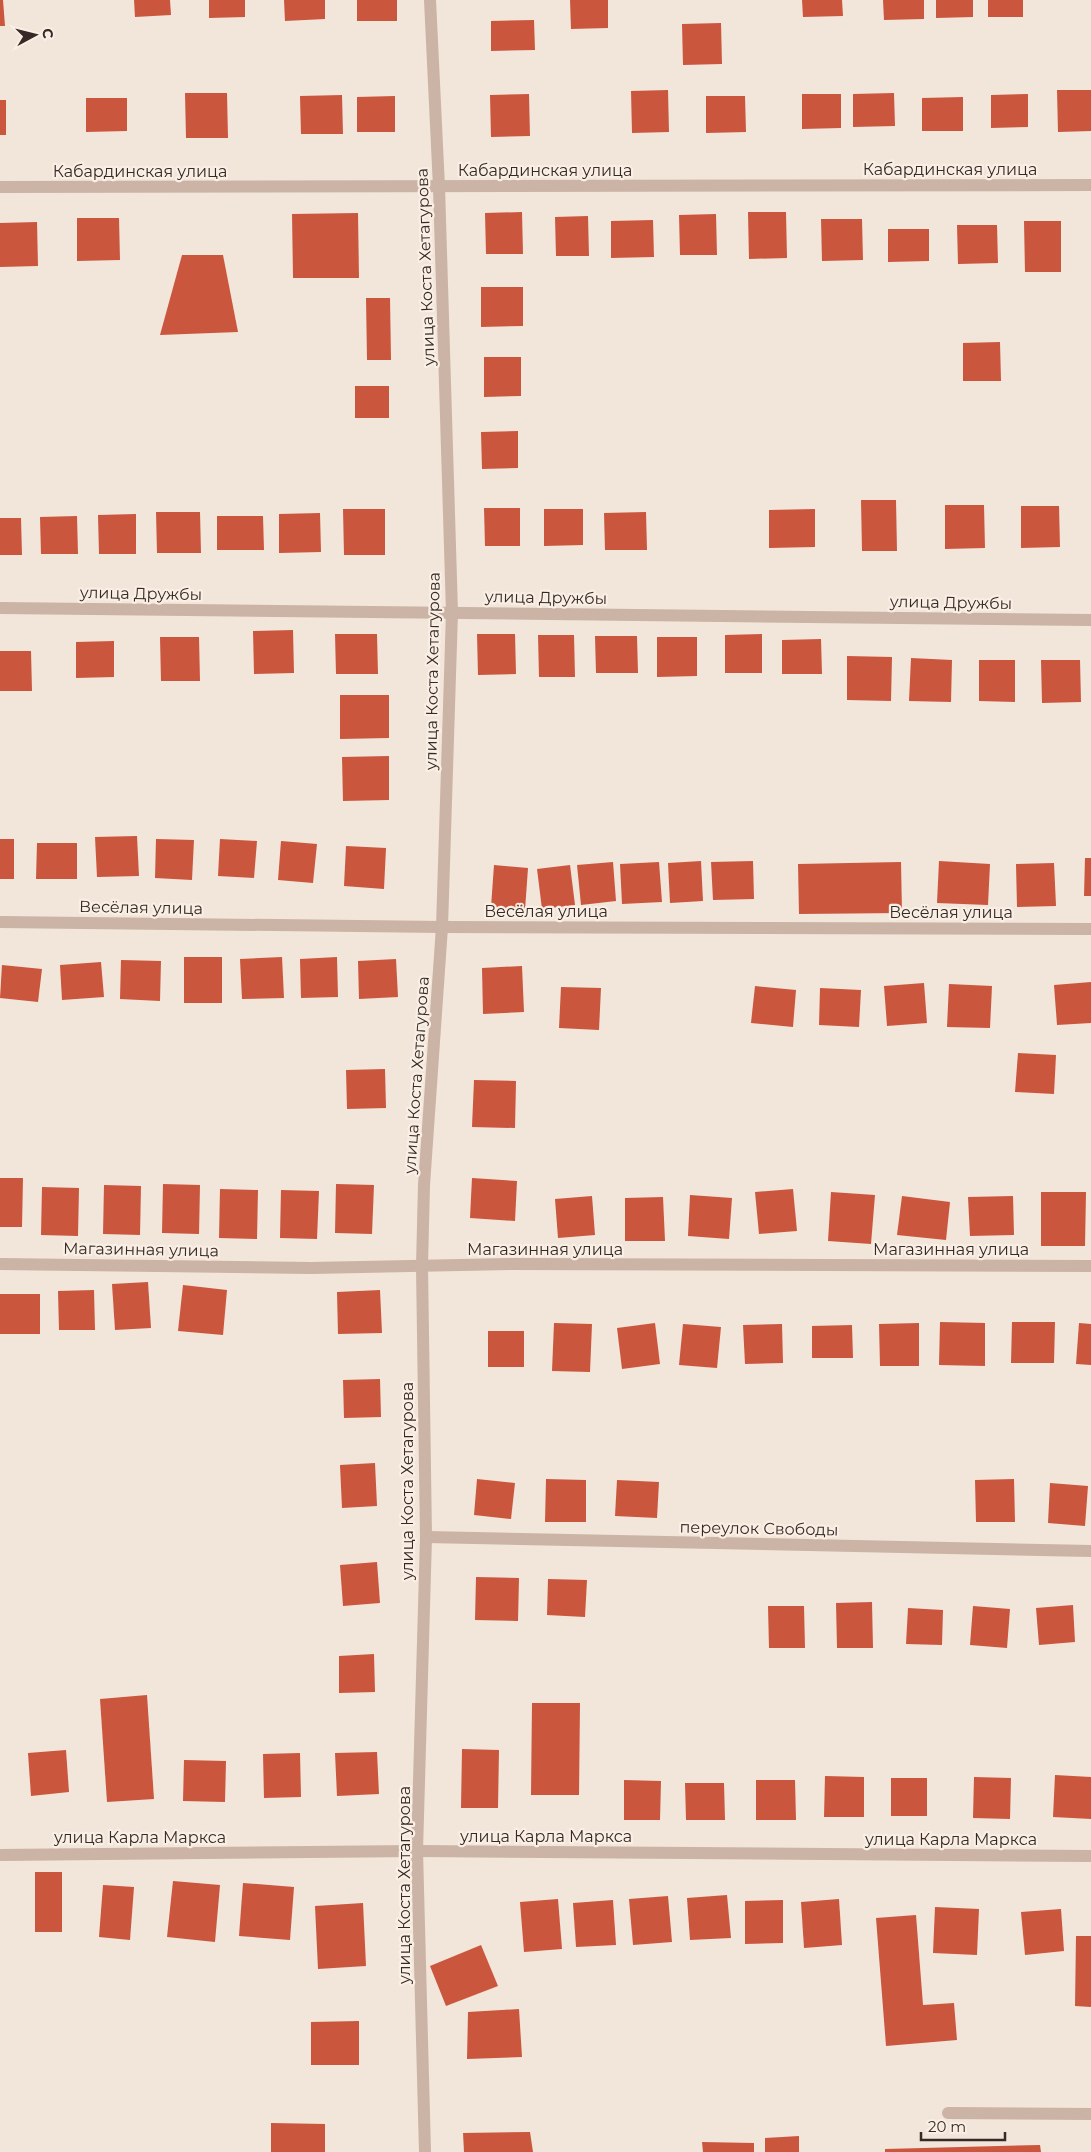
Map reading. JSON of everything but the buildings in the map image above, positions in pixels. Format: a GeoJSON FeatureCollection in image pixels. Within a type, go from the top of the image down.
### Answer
{"type":"FeatureCollection","features":[{"type":"Feature","properties":{"kind":"street","name":"улица Коста Хетагурова"},"geometry":{"type":"LineString","coordinates":[[425,2152],[417,1851],[426,1537],[422,1266],[424,1185],[442,927],[452,612],[439,187],[430,0]]}},
{"type":"Feature","properties":{"kind":"street","name":"Кабардинская улица"},"geometry":{"type":"LineString","coordinates":[[0,187],[1091,185]]}},
{"type":"Feature","properties":{"kind":"street","name":"улица Дружбы"},"geometry":{"type":"LineString","coordinates":[[0,608],[1091,620]]}},
{"type":"Feature","properties":{"kind":"street","name":"Весёлая улица"},"geometry":{"type":"LineString","coordinates":[[0,922],[442,927],[1091,929]]}},
{"type":"Feature","properties":{"kind":"street","name":"Магазинная улица"},"geometry":{"type":"LineString","coordinates":[[0,1264],[311,1268],[510,1264],[1091,1266]]}},
{"type":"Feature","properties":{"kind":"street","name":"переулок Свободы"},"geometry":{"type":"LineString","coordinates":[[426,1537],[1091,1551]]}},
{"type":"Feature","properties":{"kind":"street","name":"улица Карла Маркса"},"geometry":{"type":"LineString","coordinates":[[0,1854],[417,1851],[1091,1856]]}},
{"type":"Feature","properties":{"kind":"street"},"geometry":{"type":"LineString","coordinates":[[948,2113],[1091,2114]]}}]}
